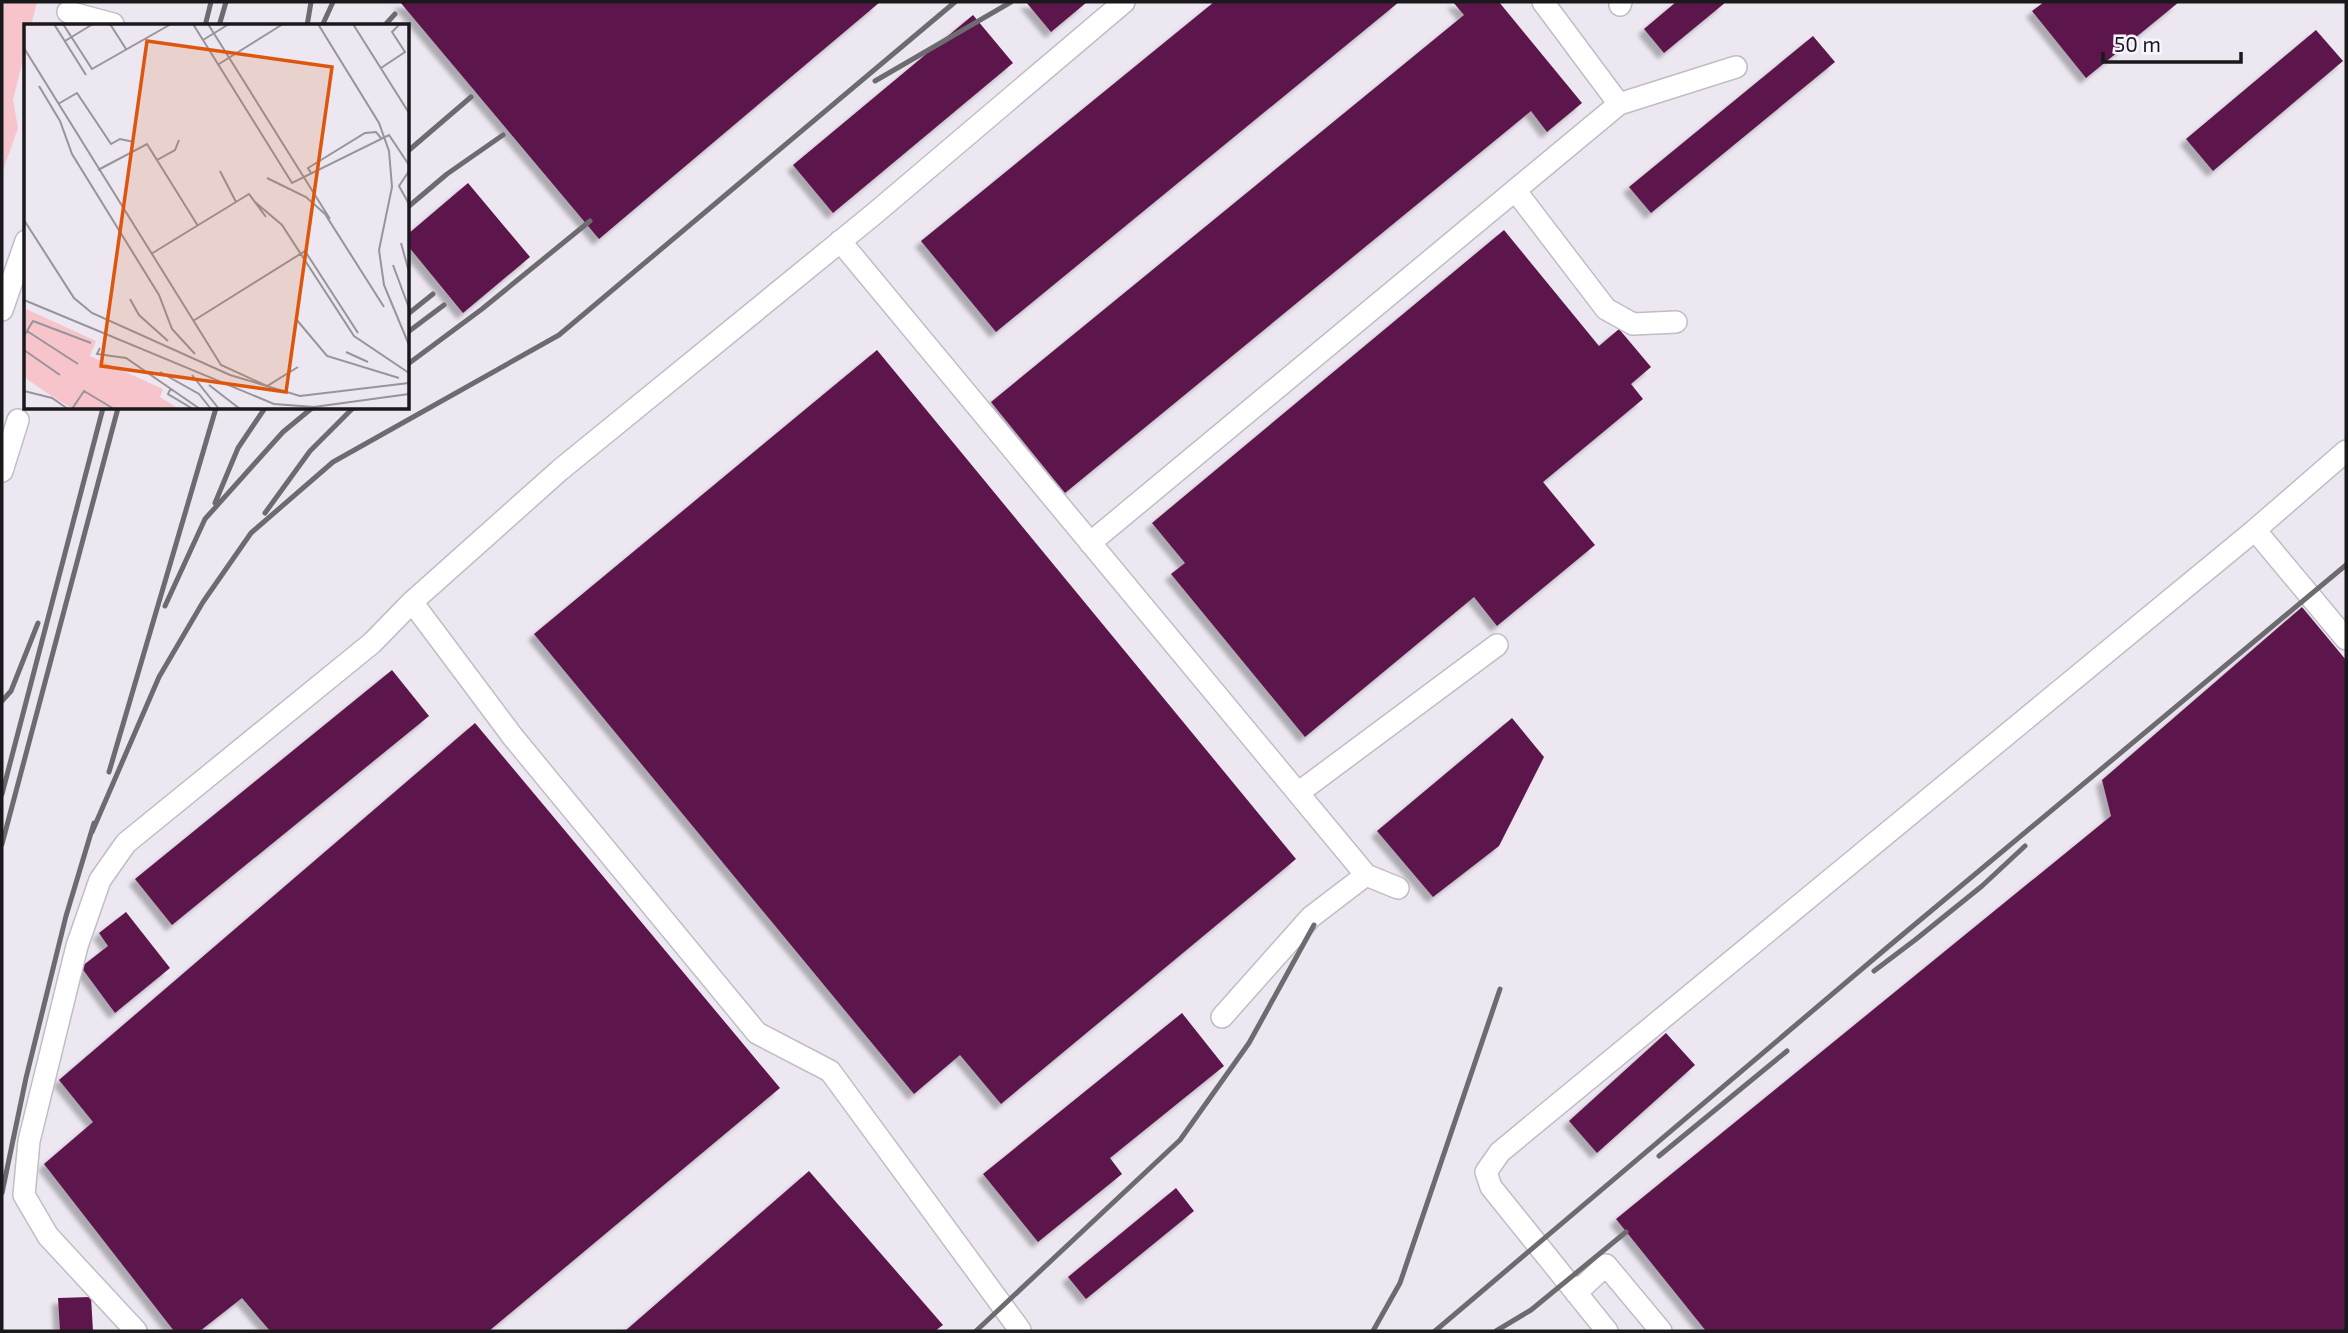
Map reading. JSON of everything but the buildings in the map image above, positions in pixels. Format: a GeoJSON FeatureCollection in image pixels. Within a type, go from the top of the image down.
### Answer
{"type":"FeatureCollection","features":[{"type":"Feature","properties":{"kind":"lane"},"geometry":{"type":"LineString","coordinates":[[136,1331],[48,1236],[24,1195],[29,1141],[77,946],[100,880],[127,843],[372,643],[412,602],[560,470],[840,241],[1124,2]]}},
{"type":"Feature","properties":{"kind":"lane"},"geometry":{"type":"LineString","coordinates":[[1543,2],[1619,104]]}},
{"type":"Feature","properties":{"kind":"lane"},"geometry":{"type":"LineString","coordinates":[[68,13],[113,24]]}},
{"type":"Feature","properties":{"kind":"lane"},"geometry":{"type":"LineString","coordinates":[[1090,544],[1619,104],[1736,67]]}},
{"type":"Feature","properties":{"kind":"lane"},"geometry":{"type":"LineString","coordinates":[[1515,190],[1606,309],[1633,324],[1676,322]]}},
{"type":"Feature","properties":{"kind":"lane"},"geometry":{"type":"LineString","coordinates":[[840,241],[1366,875],[1398,888]]}},
{"type":"Feature","properties":{"kind":"lane"},"geometry":{"type":"LineString","coordinates":[[2,310],[24,247]]}},
{"type":"Feature","properties":{"kind":"lane"},"geometry":{"type":"LineString","coordinates":[[2,471],[18,419]]}},
{"type":"Feature","properties":{"kind":"lane"},"geometry":{"type":"LineString","coordinates":[[1607,1331],[1491,1187],[1486,1172],[1500,1152],[2255,530],[2346,451]]}},
{"type":"Feature","properties":{"kind":"lane"},"geometry":{"type":"LineString","coordinates":[[2255,530],[2346,639]]}},
{"type":"Feature","properties":{"kind":"lane"},"geometry":{"type":"LineString","coordinates":[[412,602],[513,737],[757,1032],[830,1070],[970,1260],[1020,1330],[1018,1331]]}},
{"type":"Feature","properties":{"kind":"lane"},"geometry":{"type":"LineString","coordinates":[[1298,793],[1497,645]]}},
{"type":"Feature","properties":{"kind":"lane"},"geometry":{"type":"LineString","coordinates":[[1222,1017],[1311,917],[1366,875]]}},
{"type":"Feature","properties":{"kind":"lane"},"geometry":{"type":"LineString","coordinates":[[1576,1293],[1606,1265],[1661,1331]]}},
{"type":"Feature","properties":{"kind":"shaded area"},"geometry":{"type":"Polygon","coordinates":[[[2,2],[37,2],[32,24],[24,24],[24,55],[13,100],[18,128],[2,173],[2,2]]]}},
{"type":"Feature","properties":{"kind":"railway"},"geometry":{"type":"LineString","coordinates":[[206,24],[211,2]]}},
{"type":"Feature","properties":{"kind":"railway"},"geometry":{"type":"LineString","coordinates":[[220,24],[226,2]]}},
{"type":"Feature","properties":{"kind":"railway"},"geometry":{"type":"LineString","coordinates":[[307,24],[311,2]]}},
{"type":"Feature","properties":{"kind":"railway"},"geometry":{"type":"LineString","coordinates":[[323,24],[333,2]]}},
{"type":"Feature","properties":{"kind":"railway"},"geometry":{"type":"LineString","coordinates":[[92,832],[159,677],[203,602],[251,533],[333,462],[559,335],[955,2]]}},
{"type":"Feature","properties":{"kind":"railway"},"geometry":{"type":"LineString","coordinates":[[875,81],[1011,2]]}},
{"type":"Feature","properties":{"kind":"railway"},"geometry":{"type":"LineString","coordinates":[[386,24],[395,14]]}},
{"type":"Feature","properties":{"kind":"railway"},"geometry":{"type":"LineString","coordinates":[[410,149],[471,97]]}},
{"type":"Feature","properties":{"kind":"railway"},"geometry":{"type":"LineString","coordinates":[[410,205],[447,174],[503,135]]}},
{"type":"Feature","properties":{"kind":"railway"},"geometry":{"type":"LineString","coordinates":[[410,363],[482,309],[590,221]]}},
{"type":"Feature","properties":{"kind":"railway"},"geometry":{"type":"LineString","coordinates":[[410,312],[433,294]]}},
{"type":"Feature","properties":{"kind":"railway"},"geometry":{"type":"LineString","coordinates":[[410,330],[444,305]]}},
{"type":"Feature","properties":{"kind":"railway"},"geometry":{"type":"LineString","coordinates":[[2,794],[102,410]]}},
{"type":"Feature","properties":{"kind":"railway"},"geometry":{"type":"LineString","coordinates":[[2,844],[117,410]]}},
{"type":"Feature","properties":{"kind":"railway"},"geometry":{"type":"LineString","coordinates":[[109,772],[215,410]]}},
{"type":"Feature","properties":{"kind":"railway"},"geometry":{"type":"LineString","coordinates":[[215,503],[238,448],[264,410]]}},
{"type":"Feature","properties":{"kind":"railway"},"geometry":{"type":"LineString","coordinates":[[165,606],[205,519],[283,432],[310,410]]}},
{"type":"Feature","properties":{"kind":"railway"},"geometry":{"type":"LineString","coordinates":[[265,513],[310,451],[351,410]]}},
{"type":"Feature","properties":{"kind":"railway"},"geometry":{"type":"LineString","coordinates":[[1435,1331],[1889,946],[2346,565]]}},
{"type":"Feature","properties":{"kind":"railway"},"geometry":{"type":"LineString","coordinates":[[2,701],[11,691],[38,623]]}},
{"type":"Feature","properties":{"kind":"railway"},"geometry":{"type":"LineString","coordinates":[[2,1193],[26,1078],[66,916],[94,823]]}},
{"type":"Feature","properties":{"kind":"railway"},"geometry":{"type":"LineString","coordinates":[[1874,971],[1982,886],[2025,846]]}},
{"type":"Feature","properties":{"kind":"railway"},"geometry":{"type":"LineString","coordinates":[[976,1331],[1180,1140],[1249,1043],[1314,925]]}},
{"type":"Feature","properties":{"kind":"railway"},"geometry":{"type":"LineString","coordinates":[[1373,1331],[1400,1283],[1500,989]]}},
{"type":"Feature","properties":{"kind":"railway"},"geometry":{"type":"LineString","coordinates":[[1659,1156],[1787,1051]]}},
{"type":"Feature","properties":{"kind":"railway"},"geometry":{"type":"LineString","coordinates":[[1496,1331],[1531,1310],[1626,1232]]}}]}
